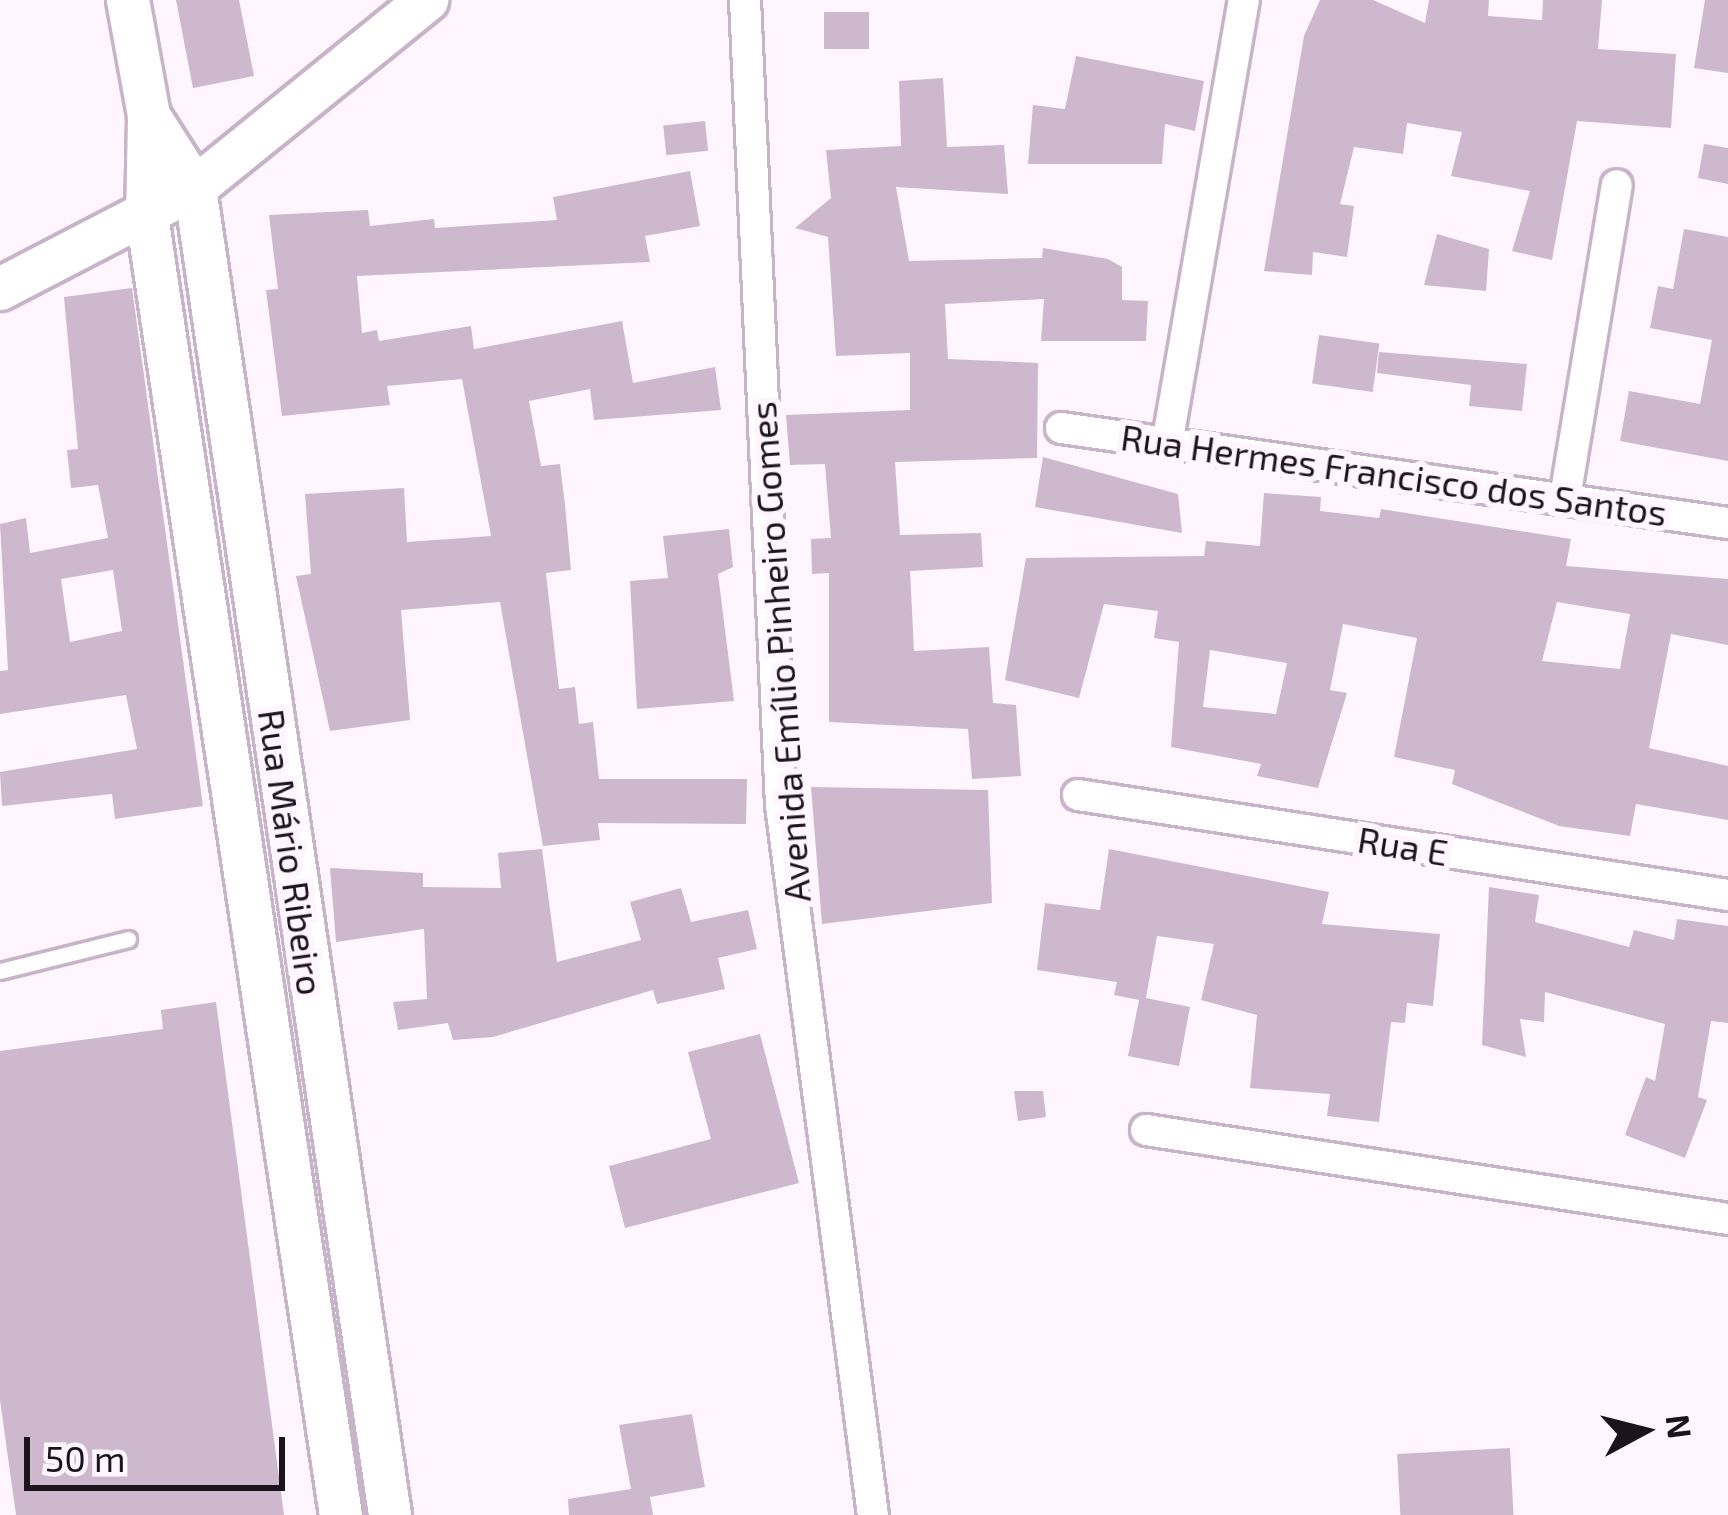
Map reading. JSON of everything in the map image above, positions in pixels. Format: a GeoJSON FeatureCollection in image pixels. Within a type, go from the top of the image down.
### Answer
{"type":"FeatureCollection","features":[{"type":"Feature","properties":{"kind":"main road"},"geometry":{"type":"LineString","coordinates":[[128,0],[149,116],[195,188]]}},
{"type":"Feature","properties":{"kind":"main road"},"geometry":{"type":"LineString","coordinates":[[0,289],[195,188],[427,0]]}},
{"type":"Feature","properties":{"kind":"main road","name":"Rua Mário Ribeiro"},"geometry":{"type":"LineString","coordinates":[[149,116],[147,216],[341,1515]]}},
{"type":"Feature","properties":{"kind":"main road","name":"Rua Mário Ribeiro"},"geometry":{"type":"LineString","coordinates":[[195,188],[390,1515]]}},
{"type":"Feature","properties":{"kind":"main road"},"geometry":{"type":"LineString","coordinates":[[284,1128],[333,1125]]}},
{"type":"Feature","properties":{"kind":"street","name":"Avenida Emílio Pinheiro Gomes"},"geometry":{"type":"LineString","coordinates":[[745,0],[781,805],[873,1515]]}},
{"type":"Feature","properties":{"kind":"street"},"geometry":{"type":"LineString","coordinates":[[1168,439],[1244,0]]}},
{"type":"Feature","properties":{"kind":"street"},"geometry":{"type":"LineString","coordinates":[[1565,498],[1617,185]]}},
{"type":"Feature","properties":{"kind":"street","name":"Rua Hermes Francisco dos Santos"},"geometry":{"type":"LineString","coordinates":[[1060,428],[1168,439],[1728,523]]}},
{"type":"Feature","properties":{"kind":"street","name":"Rua E"},"geometry":{"type":"LineString","coordinates":[[1078,795],[1728,895]]}},
{"type":"Feature","properties":{"kind":"street"},"geometry":{"type":"LineString","coordinates":[[1146,1130],[1728,1219]]}},
{"type":"Feature","properties":{"kind":"lane"},"geometry":{"type":"LineString","coordinates":[[0,971],[128,939]]}},
{"type":"Feature","properties":{"kind":"building"},"geometry":{"type":"Polygon","coordinates":[[[176,0],[239,0],[254,76],[193,88],[176,0]]]}},
{"type":"Feature","properties":{"kind":"building"},"geometry":{"type":"Polygon","coordinates":[[[1320,0],[1373,0],[1425,23],[1429,0],[1489,0],[1488,16],[1542,20],[1543,0],[1602,0],[1598,49],[1676,54],[1671,128],[1577,121],[1552,260],[1512,251],[1530,191],[1451,176],[1462,132],[1407,123],[1403,154],[1354,147],[1340,204],[1354,206],[1347,257],[1313,252],[1312,275],[1264,271],[1304,36],[1320,0]]]}},
{"type":"Feature","properties":{"kind":"building"},"geometry":{"type":"Polygon","coordinates":[[[1705,0],[1728,0],[1728,73],[1694,68],[1705,0]]]}},
{"type":"Feature","properties":{"kind":"building"},"geometry":{"type":"Polygon","coordinates":[[[824,12],[869,12],[869,49],[824,49],[824,12]]]}},
{"type":"Feature","properties":{"kind":"building"},"geometry":{"type":"Polygon","coordinates":[[[1076,56],[1204,81],[1195,131],[1165,124],[1162,164],[1028,164],[1033,105],[1065,109],[1076,56]]]}},
{"type":"Feature","properties":{"kind":"building"},"geometry":{"type":"Polygon","coordinates":[[[943,78],[947,147],[1004,145],[1008,194],[896,187],[909,261],[1042,258],[1043,248],[1108,259],[1122,267],[1122,300],[1148,301],[1146,341],[1041,341],[1044,299],[945,304],[948,359],[1038,363],[1037,458],[895,462],[900,535],[981,533],[983,567],[910,571],[914,651],[989,647],[993,703],[1016,705],[1021,776],[972,779],[968,729],[829,722],[829,573],[812,574],[811,539],[831,538],[825,464],[790,465],[786,415],[910,410],[910,353],[836,356],[828,237],[795,228],[831,198],[826,150],[901,146],[899,81],[943,78]]]}},
{"type":"Feature","properties":{"kind":"building"},"geometry":{"type":"Polygon","coordinates":[[[705,121],[708,151],[666,155],[663,125],[705,121]]]}},
{"type":"Feature","properties":{"kind":"building"},"geometry":{"type":"Polygon","coordinates":[[[1704,144],[1728,148],[1728,184],[1698,178],[1704,144]]]}},
{"type":"Feature","properties":{"kind":"building"},"geometry":{"type":"Polygon","coordinates":[[[690,171],[700,226],[645,236],[650,262],[357,276],[362,333],[377,330],[379,341],[471,326],[474,349],[622,321],[633,383],[715,367],[721,410],[594,420],[590,389],[529,401],[541,466],[560,464],[565,505],[571,570],[546,573],[559,689],[575,687],[579,724],[593,722],[599,779],[747,779],[746,824],[598,823],[600,840],[543,846],[500,602],[401,610],[410,720],[330,731],[296,576],[311,574],[305,494],[404,488],[407,542],[491,536],[462,379],[387,386],[390,405],[282,416],[266,290],[278,289],[269,215],[368,210],[370,226],[434,219],[435,228],[557,220],[553,197],[690,171]]]}},
{"type":"Feature","properties":{"kind":"building"},"geometry":{"type":"Polygon","coordinates":[[[1684,229],[1728,237],[1728,461],[1620,441],[1629,391],[1700,404],[1712,340],[1650,328],[1658,286],[1673,289],[1684,229]]]}},
{"type":"Feature","properties":{"kind":"building"},"geometry":{"type":"Polygon","coordinates":[[[1437,234],[1489,249],[1486,291],[1424,285],[1437,234]]]}},
{"type":"Feature","properties":{"kind":"building"},"geometry":{"type":"Polygon","coordinates":[[[132,288],[203,806],[115,819],[112,794],[2,806],[0,772],[137,749],[126,695],[0,714],[0,671],[8,670],[0,524],[26,518],[30,553],[108,538],[98,485],[71,488],[67,450],[78,449],[64,297],[132,288]],[[113,570],[61,579],[70,642],[122,631],[113,570]]]}},
{"type":"Feature","properties":{"kind":"building"},"geometry":{"type":"Polygon","coordinates":[[[1319,335],[1379,343],[1373,392],[1312,384],[1319,335]]]}},
{"type":"Feature","properties":{"kind":"building"},"geometry":{"type":"Polygon","coordinates":[[[1379,352],[1527,364],[1522,411],[1469,406],[1471,385],[1377,373],[1379,352]]]}},
{"type":"Feature","properties":{"kind":"building"},"geometry":{"type":"Polygon","coordinates":[[[1043,457],[1178,494],[1182,533],[1035,507],[1043,457]]]}},
{"type":"Feature","properties":{"kind":"building"},"geometry":{"type":"Polygon","coordinates":[[[1264,493],[1321,497],[1320,511],[1379,518],[1381,509],[1571,539],[1566,566],[1728,579],[1728,645],[1671,634],[1649,748],[1728,766],[1728,820],[1636,804],[1630,836],[1559,826],[1452,784],[1455,770],[1394,757],[1417,638],[1343,624],[1330,690],[1347,693],[1318,788],[1257,776],[1261,764],[1171,747],[1179,642],[1154,638],[1158,611],[1104,604],[1079,698],[1005,680],[1026,558],[1204,556],[1206,541],[1260,546],[1264,493]],[[1557,602],[1542,661],[1620,669],[1630,614],[1557,602]],[[1210,650],[1203,707],[1276,714],[1287,663],[1210,650]]]}},
{"type":"Feature","properties":{"kind":"building"},"geometry":{"type":"Polygon","coordinates":[[[729,529],[733,567],[718,574],[734,701],[637,709],[630,581],[668,578],[663,536],[729,529]]]}},
{"type":"Feature","properties":{"kind":"building"},"geometry":{"type":"Polygon","coordinates":[[[811,787],[988,790],[992,903],[822,924],[811,787]]]}},
{"type":"Feature","properties":{"kind":"building"},"geometry":{"type":"Polygon","coordinates":[[[542,849],[557,962],[641,940],[630,902],[681,888],[691,922],[748,910],[757,949],[718,958],[725,989],[657,1004],[653,990],[493,1037],[453,1040],[448,1023],[398,1030],[393,1002],[427,999],[424,929],[336,942],[330,868],[423,873],[423,887],[501,888],[498,853],[542,849]]]}},
{"type":"Feature","properties":{"kind":"building"},"geometry":{"type":"Polygon","coordinates":[[[1109,849],[1329,892],[1322,924],[1440,934],[1433,1006],[1407,1003],[1405,1023],[1391,1022],[1379,1122],[1327,1116],[1330,1094],[1250,1088],[1257,1015],[1201,1000],[1214,944],[1157,936],[1146,998],[1190,1007],[1179,1066],[1128,1056],[1139,1000],[1114,995],[1117,982],[1037,970],[1045,903],[1100,910],[1109,849]]]}},
{"type":"Feature","properties":{"kind":"building"},"geometry":{"type":"Polygon","coordinates":[[[1489,887],[1539,895],[1535,922],[1629,947],[1634,930],[1674,940],[1677,919],[1728,926],[1728,1023],[1711,1021],[1698,1097],[1707,1100],[1685,1158],[1625,1135],[1646,1077],[1655,1081],[1665,1024],[1545,992],[1544,1022],[1520,1019],[1526,1057],[1482,1045],[1489,887]]]}},
{"type":"Feature","properties":{"kind":"building"},"geometry":{"type":"Polygon","coordinates":[[[216,1002],[284,1515],[16,1515],[0,1400],[0,1051],[163,1029],[161,1010],[216,1002]]]}},
{"type":"Feature","properties":{"kind":"building"},"geometry":{"type":"Polygon","coordinates":[[[760,1034],[799,1183],[625,1228],[609,1166],[711,1139],[688,1052],[760,1034]]]}},
{"type":"Feature","properties":{"kind":"building"},"geometry":{"type":"Polygon","coordinates":[[[1014,1091],[1043,1091],[1046,1117],[1018,1121],[1014,1091]]]}},
{"type":"Feature","properties":{"kind":"building"},"geometry":{"type":"Polygon","coordinates":[[[692,1414],[705,1487],[650,1497],[653,1515],[569,1515],[568,1499],[631,1489],[619,1425],[692,1414]]]}},
{"type":"Feature","properties":{"kind":"building"},"geometry":{"type":"Polygon","coordinates":[[[1510,1448],[1514,1515],[1400,1515],[1397,1454],[1510,1448]]]}}]}
